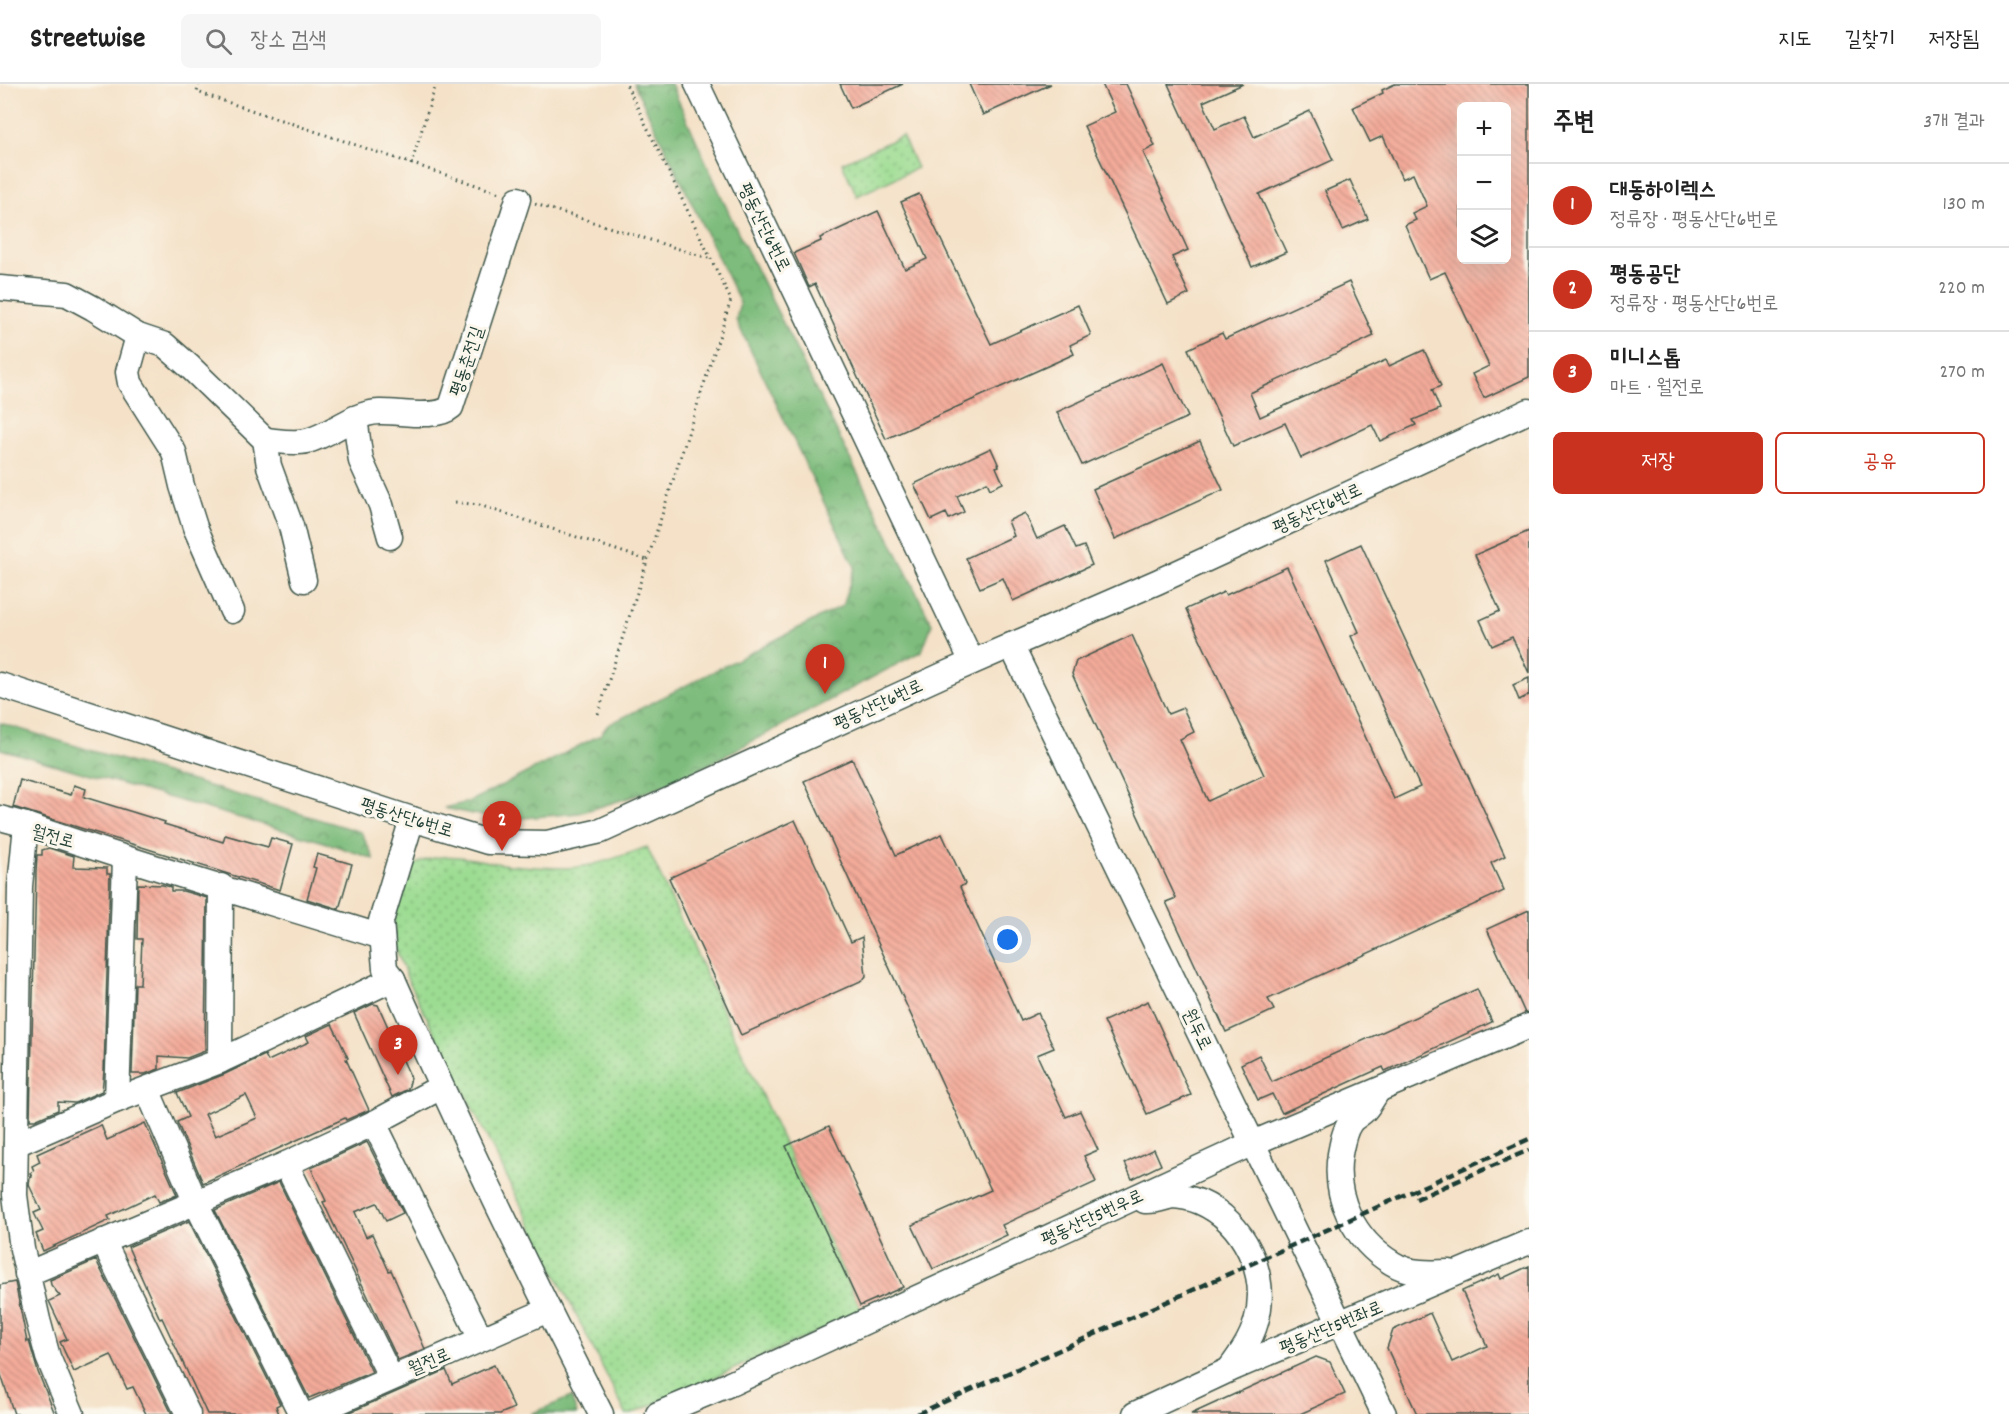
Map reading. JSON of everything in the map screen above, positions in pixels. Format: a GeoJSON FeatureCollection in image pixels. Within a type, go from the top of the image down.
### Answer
{"type":"FeatureCollection","features":[{"type":"Feature","properties":{"kind":"street","name":"평동산단6번로"},"geometry":{"type":"LineString","coordinates":[[697,84],[972,662]]}},
{"type":"Feature","properties":{"kind":"street","name":"평동춘전길"},"geometry":{"type":"LineString","coordinates":[[265,440],[308,441],[355,418],[378,412],[422,414],[446,412],[452,407],[518,199]]}},
{"type":"Feature","properties":{"kind":"street"},"geometry":{"type":"LineString","coordinates":[[0,288],[67,294],[138,336],[165,345],[265,440],[269,466],[291,526],[304,580]]}},
{"type":"Feature","properties":{"kind":"street"},"geometry":{"type":"LineString","coordinates":[[138,336],[128,372],[130,384],[174,452],[195,527],[232,611]]}},
{"type":"Feature","properties":{"kind":"street","name":"평동산단6번로"},"geometry":{"type":"LineString","coordinates":[[0,685],[488,842],[547,843],[601,831],[972,662],[1157,582],[1529,411]]}},
{"type":"Feature","properties":{"kind":"street"},"geometry":{"type":"LineString","coordinates":[[355,418],[361,461],[381,505],[390,537]]}},
{"type":"Feature","properties":{"kind":"street","name":"원두로"},"geometry":{"type":"LineString","coordinates":[[1011,645],[1384,1414]]}},
{"type":"Feature","properties":{"kind":"street"},"geometry":{"type":"LineString","coordinates":[[0,818],[26,825]]}},
{"type":"Feature","properties":{"kind":"street"},"geometry":{"type":"LineString","coordinates":[[412,819],[381,921],[385,969],[393,979],[441,1087],[548,1311],[601,1414]]}},
{"type":"Feature","properties":{"kind":"street","name":"월전로"},"geometry":{"type":"LineString","coordinates":[[72,1414],[48,1357],[22,1249],[8,1205],[15,1195],[20,886],[26,825],[125,859],[221,886],[382,937]]}},
{"type":"Feature","properties":{"kind":"street"},"geometry":{"type":"LineString","coordinates":[[117,1100],[125,859]]}},
{"type":"Feature","properties":{"kind":"street"},"geometry":{"type":"LineString","coordinates":[[220,1061],[221,886]]}},
{"type":"Feature","properties":{"kind":"street"},"geometry":{"type":"LineString","coordinates":[[16,1144],[117,1100],[220,1061],[393,979]]}},
{"type":"Feature","properties":{"kind":"street","name":"평동산단5번우로"},"geometry":{"type":"LineString","coordinates":[[658,1414],[730,1384],[1253,1143],[1529,1026]]}},
{"type":"Feature","properties":{"kind":"street"},"geometry":{"type":"LineString","coordinates":[[27,1274],[286,1164],[375,1123],[441,1087]]}},
{"type":"Feature","properties":{"kind":"street"},"geometry":{"type":"LineString","coordinates":[[147,1089],[196,1203],[301,1414]]}},
{"type":"Feature","properties":{"kind":"street"},"geometry":{"type":"LineString","coordinates":[[1378,1090],[1365,1110],[1349,1123],[1342,1143],[1339,1182],[1343,1204],[1358,1232],[1374,1250],[1394,1264],[1420,1273],[1458,1272]]}},
{"type":"Feature","properties":{"kind":"street"},"geometry":{"type":"LineString","coordinates":[[375,1123],[481,1339]]}},
{"type":"Feature","properties":{"kind":"street"},"geometry":{"type":"LineString","coordinates":[[286,1164],[391,1378]]}},
{"type":"Feature","properties":{"kind":"street"},"geometry":{"type":"LineString","coordinates":[[1132,1198],[1153,1202],[1174,1196],[1199,1202],[1218,1213],[1237,1229],[1248,1248],[1259,1279],[1257,1321],[1249,1340],[1229,1370]]}},
{"type":"Feature","properties":{"kind":"street"},"geometry":{"type":"LineString","coordinates":[[103,1241],[188,1414]]}},
{"type":"Feature","properties":{"kind":"street","name":"평동산단5번좌로"},"geometry":{"type":"LineString","coordinates":[[1135,1414],[1229,1370],[1342,1324],[1529,1242]]}},
{"type":"Feature","properties":{"kind":"street","name":"월전로"},"geometry":{"type":"LineString","coordinates":[[311,1414],[548,1311]]}},
{"type":"Feature","properties":{"kind":"street"},"geometry":{"type":"LineString","coordinates":[[703,1414],[730,1384]]}},
{"type":"Feature","properties":{"kind":"path"},"geometry":{"type":"LineString","coordinates":[[199,84],[197,92],[411,165],[711,259]]}},
{"type":"Feature","properties":{"kind":"path"},"geometry":{"type":"LineString","coordinates":[[411,165],[436,84]]}},
{"type":"Feature","properties":{"kind":"path"},"geometry":{"type":"LineString","coordinates":[[598,714],[731,300],[626,84]]}},
{"type":"Feature","properties":{"kind":"path"},"geometry":{"type":"LineString","coordinates":[[455,502],[479,505],[647,560]]}},
{"type":"Feature","properties":{"kind":"green space"},"geometry":{"type":"Polygon","coordinates":[[[634,84],[671,84],[733,222],[932,624],[922,651],[683,778],[638,795],[579,813],[502,820],[444,808],[469,802],[550,761],[600,735],[608,725],[842,606],[855,567],[736,320],[740,303],[634,84]]]}},
{"type":"Feature","properties":{"kind":"green space"},"geometry":{"type":"Polygon","coordinates":[[[902,136],[917,168],[857,196],[842,163],[902,136]]]}},
{"type":"Feature","properties":{"kind":"green space"},"geometry":{"type":"Polygon","coordinates":[[[0,723],[361,832],[374,859],[324,842],[0,749],[0,723]]]}},
{"type":"Feature","properties":{"kind":"green space"},"geometry":{"type":"Polygon","coordinates":[[[647,847],[862,1312],[632,1414],[626,1414],[408,980],[395,947],[394,916],[412,866],[424,860],[437,857],[461,857],[518,866],[567,868],[597,863],[647,847]]]}},
{"type":"Feature","properties":{"kind":"green space"},"geometry":{"type":"Polygon","coordinates":[[[571,1397],[577,1414],[531,1414],[571,1397]]]}},
{"type":"Feature","properties":{"kind":"building"},"geometry":{"type":"Polygon","coordinates":[[[840,84],[903,84],[851,108],[840,84]]]}},
{"type":"Feature","properties":{"kind":"building"},"geometry":{"type":"Polygon","coordinates":[[[969,84],[1051,84],[983,115],[969,84]]]}},
{"type":"Feature","properties":{"kind":"building"},"geometry":{"type":"Polygon","coordinates":[[[1102,84],[1126,84],[1155,146],[1143,152],[1188,250],[1172,257],[1189,294],[1168,304],[1084,126],[1115,112],[1102,84]]]}},
{"type":"Feature","properties":{"kind":"building"},"geometry":{"type":"Polygon","coordinates":[[[1168,84],[1243,84],[1203,102],[1215,129],[1244,116],[1254,137],[1310,111],[1333,160],[1259,194],[1286,252],[1252,267],[1168,84]]]}},
{"type":"Feature","properties":{"kind":"building"},"geometry":{"type":"Polygon","coordinates":[[[1395,84],[1529,84],[1529,377],[1484,398],[1472,374],[1489,366],[1445,272],[1429,279],[1405,225],[1416,220],[1412,213],[1427,206],[1413,174],[1402,179],[1383,136],[1370,142],[1353,107],[1383,93],[1382,90],[1395,84]]]}},
{"type":"Feature","properties":{"kind":"building"},"geometry":{"type":"Polygon","coordinates":[[[1350,180],[1368,219],[1343,230],[1325,191],[1350,180]]]}},
{"type":"Feature","properties":{"kind":"building"},"geometry":{"type":"Polygon","coordinates":[[[919,194],[991,344],[1078,305],[1091,335],[1070,345],[1074,354],[886,439],[815,284],[809,287],[794,253],[878,211],[905,269],[927,259],[901,202],[919,194]]]}},
{"type":"Feature","properties":{"kind":"building"},"geometry":{"type":"Polygon","coordinates":[[[1349,282],[1374,336],[1250,393],[1260,417],[1386,360],[1389,366],[1424,350],[1441,386],[1432,390],[1440,409],[1413,420],[1416,425],[1380,441],[1372,425],[1301,458],[1285,423],[1233,446],[1188,349],[1222,333],[1225,339],[1349,282]]]}},
{"type":"Feature","properties":{"kind":"building"},"geometry":{"type":"Polygon","coordinates":[[[1163,363],[1188,417],[1082,465],[1057,412],[1163,363]]]}},
{"type":"Feature","properties":{"kind":"building"},"geometry":{"type":"Polygon","coordinates":[[[1200,441],[1223,490],[1115,539],[1093,489],[1200,441]]]}},
{"type":"Feature","properties":{"kind":"building"},"geometry":{"type":"Polygon","coordinates":[[[991,448],[1003,483],[990,489],[987,482],[957,496],[964,512],[949,519],[946,513],[931,520],[914,484],[991,448]]]}},
{"type":"Feature","properties":{"kind":"building"},"geometry":{"type":"Polygon","coordinates":[[[1025,513],[1037,539],[1065,526],[1076,549],[1084,546],[1092,565],[1013,601],[1003,578],[980,588],[966,558],[1014,536],[1008,521],[1025,513]]]}},
{"type":"Feature","properties":{"kind":"building"},"geometry":{"type":"Polygon","coordinates":[[[1529,531],[1529,673],[1512,637],[1492,646],[1480,620],[1500,611],[1475,555],[1529,531]]]}},
{"type":"Feature","properties":{"kind":"building"},"geometry":{"type":"Polygon","coordinates":[[[1361,544],[1505,856],[1491,863],[1504,891],[1268,999],[1274,1010],[1226,1032],[1166,902],[1176,898],[1072,674],[1076,661],[1132,635],[1168,714],[1183,708],[1194,732],[1180,739],[1208,801],[1264,775],[1186,609],[1224,592],[1226,595],[1287,567],[1394,799],[1420,787],[1351,636],[1359,632],[1326,560],[1361,544]]]}},
{"type":"Feature","properties":{"kind":"building"},"geometry":{"type":"Polygon","coordinates":[[[1529,678],[1529,695],[1519,700],[1513,685],[1529,678]]]}},
{"type":"Feature","properties":{"kind":"building"},"geometry":{"type":"Polygon","coordinates":[[[852,759],[896,855],[942,834],[965,884],[960,887],[1021,1021],[1038,1013],[1054,1048],[1037,1055],[1066,1117],[1080,1111],[1098,1150],[1084,1156],[1096,1182],[1002,1225],[1007,1235],[933,1269],[912,1225],[991,1190],[804,781],[852,759]]]}},
{"type":"Feature","properties":{"kind":"building"},"geometry":{"type":"Polygon","coordinates":[[[20,780],[71,795],[74,785],[86,789],[84,797],[223,842],[225,835],[268,847],[271,838],[293,844],[280,890],[13,807],[20,780]]]}},
{"type":"Feature","properties":{"kind":"building"},"geometry":{"type":"Polygon","coordinates":[[[795,820],[851,942],[862,937],[866,976],[863,980],[741,1035],[669,878],[795,820]]]}},
{"type":"Feature","properties":{"kind":"building"},"geometry":{"type":"Polygon","coordinates":[[[49,848],[74,856],[73,867],[107,868],[107,874],[110,874],[104,1071],[102,1091],[75,1103],[58,1102],[58,1110],[30,1120],[37,855],[42,855],[42,850],[49,848]]]}},
{"type":"Feature","properties":{"kind":"building"},"geometry":{"type":"Polygon","coordinates":[[[317,854],[352,864],[339,909],[307,899],[316,868],[313,867],[317,854]]]}},
{"type":"Feature","properties":{"kind":"building"},"geometry":{"type":"Polygon","coordinates":[[[138,884],[163,885],[171,887],[171,891],[183,891],[207,898],[205,1051],[187,1058],[159,1056],[159,1069],[145,1074],[132,1074],[135,984],[140,984],[142,939],[137,939],[138,884]]]}},
{"type":"Feature","properties":{"kind":"building"},"geometry":{"type":"Polygon","coordinates":[[[1529,910],[1529,1012],[1525,1013],[1487,929],[1529,910]]]}},
{"type":"Feature","properties":{"kind":"building"},"geometry":{"type":"Polygon","coordinates":[[[1477,989],[1492,1022],[1385,1071],[1383,1067],[1282,1113],[1272,1094],[1258,1100],[1241,1064],[1259,1055],[1272,1082],[1477,989]]]}},
{"type":"Feature","properties":{"kind":"building"},"geometry":{"type":"Polygon","coordinates":[[[1148,1001],[1191,1095],[1147,1114],[1104,1021],[1148,1001]]]}},
{"type":"Feature","properties":{"kind":"building"},"geometry":{"type":"Polygon","coordinates":[[[373,1004],[378,1005],[411,1078],[408,1089],[392,1097],[354,1013],[373,1004]]]}},
{"type":"Feature","properties":{"kind":"building"},"geometry":{"type":"Polygon","coordinates":[[[332,1024],[369,1110],[346,1120],[345,1118],[203,1183],[177,1122],[188,1117],[177,1093],[265,1055],[268,1061],[309,1042],[306,1036],[332,1024]],[[246,1095],[205,1114],[215,1136],[257,1118],[246,1095]]]}},
{"type":"Feature","properties":{"kind":"building"},"geometry":{"type":"Polygon","coordinates":[[[145,1123],[177,1195],[159,1202],[155,1194],[108,1216],[110,1220],[43,1251],[36,1234],[43,1231],[34,1213],[41,1210],[29,1185],[32,1177],[30,1173],[34,1171],[32,1166],[40,1162],[37,1154],[101,1125],[107,1140],[145,1123]]]}},
{"type":"Feature","properties":{"kind":"building"},"geometry":{"type":"Polygon","coordinates":[[[829,1126],[903,1287],[860,1306],[786,1146],[829,1126]]]}},
{"type":"Feature","properties":{"kind":"building"},"geometry":{"type":"Polygon","coordinates":[[[367,1142],[403,1213],[386,1221],[377,1203],[355,1212],[366,1237],[372,1234],[389,1271],[391,1270],[425,1349],[398,1360],[323,1202],[326,1201],[311,1168],[367,1142]]]}},
{"type":"Feature","properties":{"kind":"building"},"geometry":{"type":"Polygon","coordinates":[[[1154,1149],[1161,1165],[1132,1179],[1125,1163],[1154,1149]]]}},
{"type":"Feature","properties":{"kind":"building"},"geometry":{"type":"Polygon","coordinates":[[[279,1182],[372,1372],[309,1398],[215,1210],[279,1182]]]}},
{"type":"Feature","properties":{"kind":"building"},"geometry":{"type":"Polygon","coordinates":[[[189,1221],[280,1404],[276,1406],[279,1414],[207,1414],[162,1318],[160,1319],[128,1247],[189,1221]]]}},
{"type":"Feature","properties":{"kind":"building"},"geometry":{"type":"Polygon","coordinates":[[[96,1260],[172,1414],[146,1414],[133,1387],[127,1389],[111,1355],[74,1372],[60,1342],[67,1339],[49,1301],[60,1296],[51,1285],[50,1280],[96,1260]]]}},
{"type":"Feature","properties":{"kind":"building"},"geometry":{"type":"Polygon","coordinates":[[[1529,1266],[1529,1414],[1417,1414],[1387,1348],[1393,1330],[1430,1313],[1452,1362],[1487,1346],[1462,1291],[1499,1274],[1501,1279],[1529,1266]]]}},
{"type":"Feature","properties":{"kind":"building"},"geometry":{"type":"Polygon","coordinates":[[[15,1282],[27,1342],[29,1341],[38,1372],[55,1414],[14,1414],[0,1372],[0,1285],[15,1282]]]}},
{"type":"Feature","properties":{"kind":"building"},"geometry":{"type":"Polygon","coordinates":[[[1316,1357],[1330,1362],[1345,1394],[1300,1414],[1191,1414],[1316,1357]]]}},
{"type":"Feature","properties":{"kind":"building"},"geometry":{"type":"Polygon","coordinates":[[[494,1365],[514,1408],[500,1414],[346,1414],[446,1370],[452,1384],[494,1365]]]}},
{"type":"Feature","properties":{"kind":"railway"},"geometry":{"type":"LineString","coordinates":[[917,1414],[1529,1139]]}},
{"type":"Feature","properties":{"kind":"railway"},"geometry":{"type":"LineString","coordinates":[[1416,1199],[1529,1150]]}},
{"type":"Feature","properties":{"kind":"place","name":"대동하이렉스"},"geometry":{"type":"Point","coordinates":[825,694]}},
{"type":"Feature","properties":{"kind":"place","name":"평동공단"},"geometry":{"type":"Point","coordinates":[502,851]}},
{"type":"Feature","properties":{"kind":"place","name":"미니스톱"},"geometry":{"type":"Point","coordinates":[398,1075]}}]}
